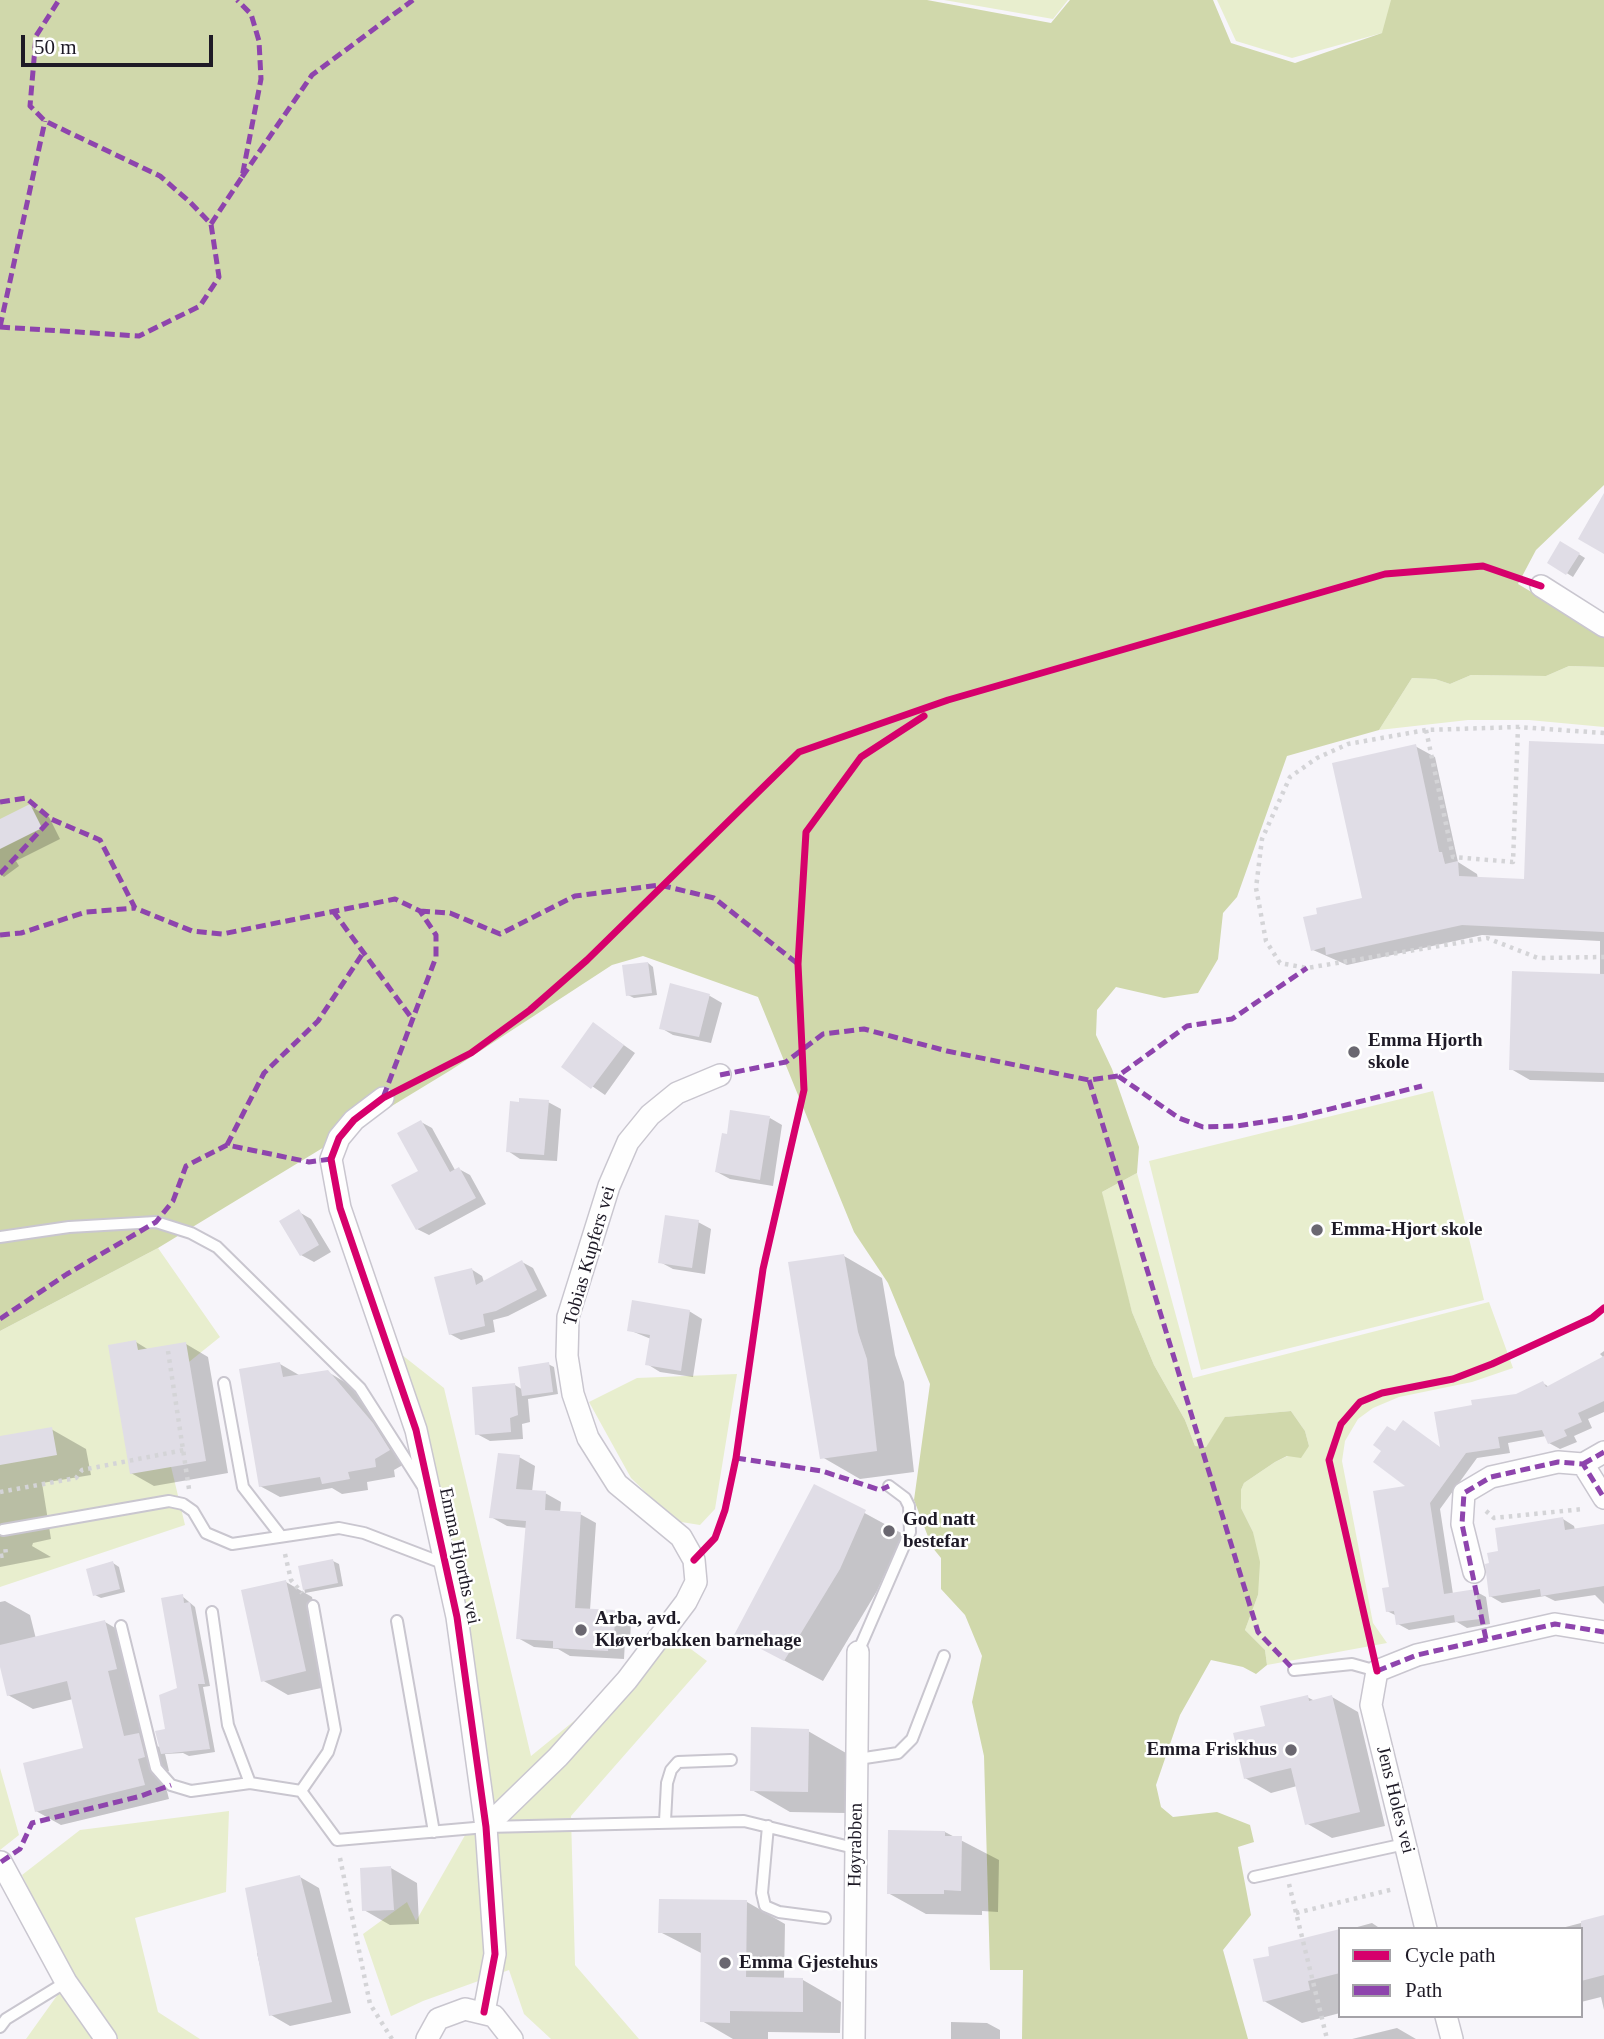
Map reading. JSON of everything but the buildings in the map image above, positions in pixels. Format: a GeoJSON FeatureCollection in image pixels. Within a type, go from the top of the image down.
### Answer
{"type":"FeatureCollection","features":[{"type":"Feature","properties":{"kind":"street"},"geometry":{"type":"LineString","coordinates":[[1541,586],[1604,626]]}},
{"type":"Feature","properties":{"kind":"street","name":"Tobias Kupfers vei"},"geometry":{"type":"LineString","coordinates":[[486,1828],[558,1757],[627,1679],[686,1602],[696,1582],[694,1560],[681,1537],[617,1484],[588,1438],[573,1394],[567,1356],[568,1317],[608,1186],[628,1142],[650,1115],[677,1093],[720,1075]]}},
{"type":"Feature","properties":{"kind":"street","name":"Emma Hjorths vei"},"geometry":{"type":"LineString","coordinates":[[383,1098],[354,1119],[339,1138],[331,1159],[340,1208],[416,1430],[457,1617],[486,1828],[495,1954],[484,2012]]}},
{"type":"Feature","properties":{"kind":"street"},"geometry":{"type":"LineString","coordinates":[[1474,1572],[1462,1524],[1464,1493],[1491,1476],[1558,1462],[1583,1464],[1604,1452]]}},
{"type":"Feature","properties":{"kind":"street"},"geometry":{"type":"LineString","coordinates":[[1583,1464],[1595,1503]]}},
{"type":"Feature","properties":{"kind":"street"},"geometry":{"type":"LineString","coordinates":[[1377,1671],[1417,1655],[1555,1624],[1604,1632]]}},
{"type":"Feature","properties":{"kind":"street","name":"Høyrabben"},"geometry":{"type":"LineString","coordinates":[[854,2039],[858,1652]]}},
{"type":"Feature","properties":{"kind":"street","name":"Jens Holes vei"},"geometry":{"type":"LineString","coordinates":[[1377,1671],[1371,1705],[1426,1927]]}},
{"type":"Feature","properties":{"kind":"street"},"geometry":{"type":"LineString","coordinates":[[1,1862],[66,1982],[106,2039]]}},
{"type":"Feature","properties":{"kind":"street"},"geometry":{"type":"LineString","coordinates":[[426,2039],[438,2019],[465,2009],[484,2012],[506,2028],[512,2039]]}},
{"type":"Feature","properties":{"kind":"street"},"geometry":{"type":"LineString","coordinates":[[1447,2018],[1452,2039]]}},
{"type":"Feature","properties":{"kind":"lane"},"geometry":{"type":"LineString","coordinates":[[0,1237],[69,1227],[156,1222],[191,1233],[217,1247],[360,1388],[432,1499]]}},
{"type":"Feature","properties":{"kind":"lane"},"geometry":{"type":"LineString","coordinates":[[224,1383],[243,1487],[281,1536]]}},
{"type":"Feature","properties":{"kind":"lane"},"geometry":{"type":"LineString","coordinates":[[858,1652],[909,1532],[909,1506],[905,1498],[889,1486]]}},
{"type":"Feature","properties":{"kind":"lane"},"geometry":{"type":"LineString","coordinates":[[3,1530],[169,1501],[183,1504],[193,1511],[206,1533],[218,1541],[232,1544],[339,1528],[352,1530],[445,1564]]}},
{"type":"Feature","properties":{"kind":"lane"},"geometry":{"type":"LineString","coordinates":[[301,1791],[328,1752],[335,1730],[313,1605]]}},
{"type":"Feature","properties":{"kind":"lane"},"geometry":{"type":"LineString","coordinates":[[212,1612],[228,1725],[250,1783]]}},
{"type":"Feature","properties":{"kind":"lane"},"geometry":{"type":"LineString","coordinates":[[397,1621],[434,1832]]}},
{"type":"Feature","properties":{"kind":"lane"},"geometry":{"type":"LineString","coordinates":[[121,1626],[156,1768],[171,1785],[191,1791],[250,1783],[301,1791],[337,1840],[486,1828],[665,1821],[744,1821],[854,1848]]}},
{"type":"Feature","properties":{"kind":"lane"},"geometry":{"type":"LineString","coordinates":[[858,1759],[898,1753],[912,1739],[944,1656]]}},
{"type":"Feature","properties":{"kind":"lane"},"geometry":{"type":"LineString","coordinates":[[1294,1670],[1352,1664],[1377,1671]]}},
{"type":"Feature","properties":{"kind":"lane"},"geometry":{"type":"LineString","coordinates":[[665,1821],[667,1783],[671,1770],[678,1762],[731,1760]]}},
{"type":"Feature","properties":{"kind":"lane"},"geometry":{"type":"LineString","coordinates":[[768,1826],[762,1893],[765,1906],[779,1912],[825,1918]]}},
{"type":"Feature","properties":{"kind":"lane"},"geometry":{"type":"LineString","coordinates":[[1254,1877],[1405,1844]]}},
{"type":"Feature","properties":{"kind":"lane"},"geometry":{"type":"LineString","coordinates":[[0,2027],[6,2019],[66,1982]]}},
{"type":"Feature","properties":{"kind":"path"},"geometry":{"type":"LineString","coordinates":[[1426,730],[1453,857],[1513,862],[1518,727]]}},
{"type":"Feature","properties":{"kind":"path"},"geometry":{"type":"LineString","coordinates":[[1604,733],[1518,727],[1426,730],[1348,744],[1317,758],[1290,777],[1262,839],[1256,888],[1266,941],[1280,962],[1307,968],[1487,938],[1538,958],[1604,957]]}},
{"type":"Feature","properties":{"kind":"path"},"geometry":{"type":"LineString","coordinates":[[168,1351],[189,1489],[183,1504]]}},
{"type":"Feature","properties":{"kind":"path"},"geometry":{"type":"LineString","coordinates":[[0,1492],[76,1478],[82,1469],[184,1450]]}},
{"type":"Feature","properties":{"kind":"path"},"geometry":{"type":"LineString","coordinates":[[1464,1493],[1494,1518],[1595,1503]]}},
{"type":"Feature","properties":{"kind":"path"},"geometry":{"type":"LineString","coordinates":[[281,1536],[291,1580],[313,1605]]}},
{"type":"Feature","properties":{"kind":"path"},"geometry":{"type":"LineString","coordinates":[[337,1840],[370,2004],[392,2039]]}},
{"type":"Feature","properties":{"kind":"path"},"geometry":{"type":"LineString","coordinates":[[1286,1870],[1326,2039]]}},
{"type":"Feature","properties":{"kind":"path"},"geometry":{"type":"LineString","coordinates":[[1296,1913],[1415,1884]]}},
{"type":"Feature","properties":{"kind":"green space"},"geometry":{"type":"Polygon","coordinates":[[[0,0],[927,0],[1051,23],[1070,0],[1213,0],[1231,43],[1295,63],[1382,33],[1391,0],[1604,0],[1604,485],[1536,550],[1518,584],[1604,635],[1604,667],[1569,666],[1546,676],[1471,675],[1450,684],[1435,679],[1412,678],[1379,730],[1287,756],[1237,897],[1223,913],[1218,959],[1198,993],[1164,998],[1116,987],[1097,1010],[1096,1035],[1112,1069],[1139,1147],[1137,1173],[1102,1192],[1132,1312],[1154,1365],[1185,1420],[1195,1446],[1206,1447],[1225,1417],[1291,1411],[1305,1431],[1309,1446],[1301,1458],[1287,1456],[1275,1462],[1244,1483],[1241,1490],[1241,1508],[1253,1532],[1260,1562],[1258,1595],[1245,1630],[1265,1650],[1267,1665],[1256,1674],[1243,1667],[1211,1660],[1180,1715],[1156,1785],[1161,1807],[1173,1817],[1217,1812],[1250,1825],[1254,1842],[1238,1847],[1251,1915],[1223,1950],[1248,2039],[1022,2039],[1023,1970],[990,1970],[984,1756],[972,1702],[982,1656],[965,1615],[941,1589],[941,1558],[932,1547],[914,1500],[930,1384],[888,1283],[854,1232],[758,997],[643,956],[612,965],[451,1070],[158,1248],[0,1331],[0,0]]]}},
{"type":"Feature","properties":{"kind":"green space"},"geometry":{"type":"Polygon","coordinates":[[[944,0],[1068,0],[1053,19],[944,0]]]}},
{"type":"Feature","properties":{"kind":"green space"},"geometry":{"type":"Polygon","coordinates":[[[1217,0],[1409,0],[1382,33],[1292,58],[1236,41],[1217,0]]]}},
{"type":"Feature","properties":{"kind":"green space"},"geometry":{"type":"Polygon","coordinates":[[[1569,666],[1604,667],[1604,727],[1529,720],[1468,720],[1379,730],[1412,678],[1435,679],[1450,684],[1471,675],[1546,676],[1569,666]]]}},
{"type":"Feature","properties":{"kind":"green space","name":"Emma-Hjort skole"},"geometry":{"type":"Polygon","coordinates":[[[1433,1091],[1484,1300],[1201,1370],[1149,1161],[1433,1091]]]}},
{"type":"Feature","properties":{"kind":"green space"},"geometry":{"type":"Polygon","coordinates":[[[1137,1173],[1193,1378],[1489,1302],[1513,1368],[1472,1382],[1399,1397],[1373,1408],[1358,1419],[1345,1441],[1342,1461],[1373,1623],[1387,1643],[1267,1665],[1265,1650],[1245,1630],[1258,1595],[1253,1532],[1241,1508],[1241,1490],[1244,1483],[1275,1462],[1309,1446],[1305,1431],[1291,1411],[1226,1417],[1206,1447],[1195,1446],[1185,1420],[1154,1365],[1132,1312],[1108,1225],[1102,1192],[1137,1173]]]}},
{"type":"Feature","properties":{"kind":"green space"},"geometry":{"type":"Polygon","coordinates":[[[158,1248],[220,1337],[153,1391],[185,1525],[0,1587],[0,1331],[158,1248]]]}},
{"type":"Feature","properties":{"kind":"green space"},"geometry":{"type":"Polygon","coordinates":[[[397,1351],[444,1388],[531,1756],[676,1638],[707,1661],[571,1816],[575,1965],[639,2039],[551,2039],[524,2014],[509,1970],[423,2001],[391,2016],[363,1934],[407,1902],[416,1921],[492,1788],[433,1489],[397,1351]]]}},
{"type":"Feature","properties":{"kind":"green space"},"geometry":{"type":"Polygon","coordinates":[[[737,1374],[715,1509],[700,1525],[675,1521],[631,1478],[589,1402],[637,1378],[737,1374]]]}},
{"type":"Feature","properties":{"kind":"green space"},"geometry":{"type":"Polygon","coordinates":[[[0,1768],[19,1835],[0,1850],[0,1768]]]}},
{"type":"Feature","properties":{"kind":"green space"},"geometry":{"type":"Polygon","coordinates":[[[229,1811],[226,1892],[135,1918],[158,2012],[200,2039],[26,2039],[71,1976],[22,1875],[80,1830],[229,1811]]]}},
{"type":"Feature","properties":{"kind":"marked path"},"geometry":{"type":"LineString","coordinates":[[0,327],[139,336],[200,306],[219,277],[211,224],[190,202],[160,176],[45,121],[30,106],[36,36],[59,0]]}},
{"type":"Feature","properties":{"kind":"marked path"},"geometry":{"type":"LineString","coordinates":[[211,224],[242,177],[261,79],[259,41],[251,14],[237,0]]}},
{"type":"Feature","properties":{"kind":"marked path"},"geometry":{"type":"LineString","coordinates":[[242,177],[312,75],[413,0]]}},
{"type":"Feature","properties":{"kind":"marked path"},"geometry":{"type":"LineString","coordinates":[[0,327],[45,121]]}},
{"type":"Feature","properties":{"kind":"marked path"},"geometry":{"type":"LineString","coordinates":[[0,802],[26,798],[51,819],[100,840],[135,908],[192,931],[222,934],[395,899],[420,911],[436,935],[436,957],[383,1098]]}},
{"type":"Feature","properties":{"kind":"marked path"},"geometry":{"type":"LineString","coordinates":[[0,874],[51,819]]}},
{"type":"Feature","properties":{"kind":"marked path"},"geometry":{"type":"LineString","coordinates":[[420,911],[450,913],[500,934],[575,896],[660,885],[714,898],[798,964]]}},
{"type":"Feature","properties":{"kind":"marked path"},"geometry":{"type":"LineString","coordinates":[[0,935],[21,933],[86,912],[135,908]]}},
{"type":"Feature","properties":{"kind":"marked path"},"geometry":{"type":"LineString","coordinates":[[333,911],[413,1020]]}},
{"type":"Feature","properties":{"kind":"marked path"},"geometry":{"type":"LineString","coordinates":[[227,1145],[264,1073],[318,1021],[363,953]]}},
{"type":"Feature","properties":{"kind":"marked path"},"geometry":{"type":"LineString","coordinates":[[720,1075],[786,1062],[823,1034],[864,1029],[947,1051],[1089,1080],[1118,1076],[1187,1026],[1232,1019],[1307,968]]}},
{"type":"Feature","properties":{"kind":"marked path"},"geometry":{"type":"LineString","coordinates":[[1118,1076],[1179,1118],[1203,1127],[1237,1126],[1302,1116],[1422,1086]]}},
{"type":"Feature","properties":{"kind":"marked path"},"geometry":{"type":"LineString","coordinates":[[1089,1080],[1258,1632],[1294,1670]]}},
{"type":"Feature","properties":{"kind":"marked path"},"geometry":{"type":"LineString","coordinates":[[0,1319],[67,1274],[156,1222],[173,1201],[186,1166],[227,1145],[309,1162],[331,1159]]}},
{"type":"Feature","properties":{"kind":"marked path"},"geometry":{"type":"LineString","coordinates":[[1583,1464],[1604,1452]]}},
{"type":"Feature","properties":{"kind":"marked path"},"geometry":{"type":"LineString","coordinates":[[736,1458],[822,1471],[880,1490],[889,1486]]}},
{"type":"Feature","properties":{"kind":"marked path"},"geometry":{"type":"LineString","coordinates":[[1486,1639],[1462,1524],[1464,1493],[1491,1477],[1558,1462],[1583,1464],[1604,1498]]}},
{"type":"Feature","properties":{"kind":"marked path"},"geometry":{"type":"LineString","coordinates":[[1377,1671],[1417,1655],[1555,1624],[1604,1632]]}},
{"type":"Feature","properties":{"kind":"marked path"},"geometry":{"type":"LineString","coordinates":[[1,1862],[20,1849],[32,1823],[141,1796],[171,1785]]}},
{"type":"Feature","properties":{"kind":"cycle path"},"geometry":{"type":"LineString","coordinates":[[484,2012],[495,1954],[486,1827],[457,1617],[416,1430],[340,1208],[331,1159],[339,1138],[354,1120],[383,1098],[471,1053],[530,1010],[587,960],[799,752],[948,700],[1385,574],[1483,566],[1541,586]]}},
{"type":"Feature","properties":{"kind":"cycle path"},"geometry":{"type":"LineString","coordinates":[[694,1560],[715,1538],[725,1510],[736,1458],[763,1269],[804,1090],[798,964],[806,832],[861,757],[924,716]]}},
{"type":"Feature","properties":{"kind":"cycle path"},"geometry":{"type":"LineString","coordinates":[[1377,1671],[1329,1460],[1341,1424],[1360,1402],[1382,1393],[1453,1379],[1492,1364],[1592,1318],[1604,1308]]}},
{"type":"Feature","properties":{"kind":"place","name":"Emma Hjorth skole"},"geometry":{"type":"Point","coordinates":[1354,1052]}},
{"type":"Feature","properties":{"kind":"place","name":"Emma-Hjort skole"},"geometry":{"type":"Point","coordinates":[1317,1230]}},
{"type":"Feature","properties":{"kind":"place","name":"God natt bestefar"},"geometry":{"type":"Point","coordinates":[889,1531]}},
{"type":"Feature","properties":{"kind":"place","name":"Arba, avd. Kløverbakken barnehage"},"geometry":{"type":"Point","coordinates":[581,1630]}},
{"type":"Feature","properties":{"kind":"place","name":"Emma Friskhus"},"geometry":{"type":"Point","coordinates":[1291,1750]}},
{"type":"Feature","properties":{"kind":"place","name":"Emma Gjestehus"},"geometry":{"type":"Point","coordinates":[725,1963]}}]}
